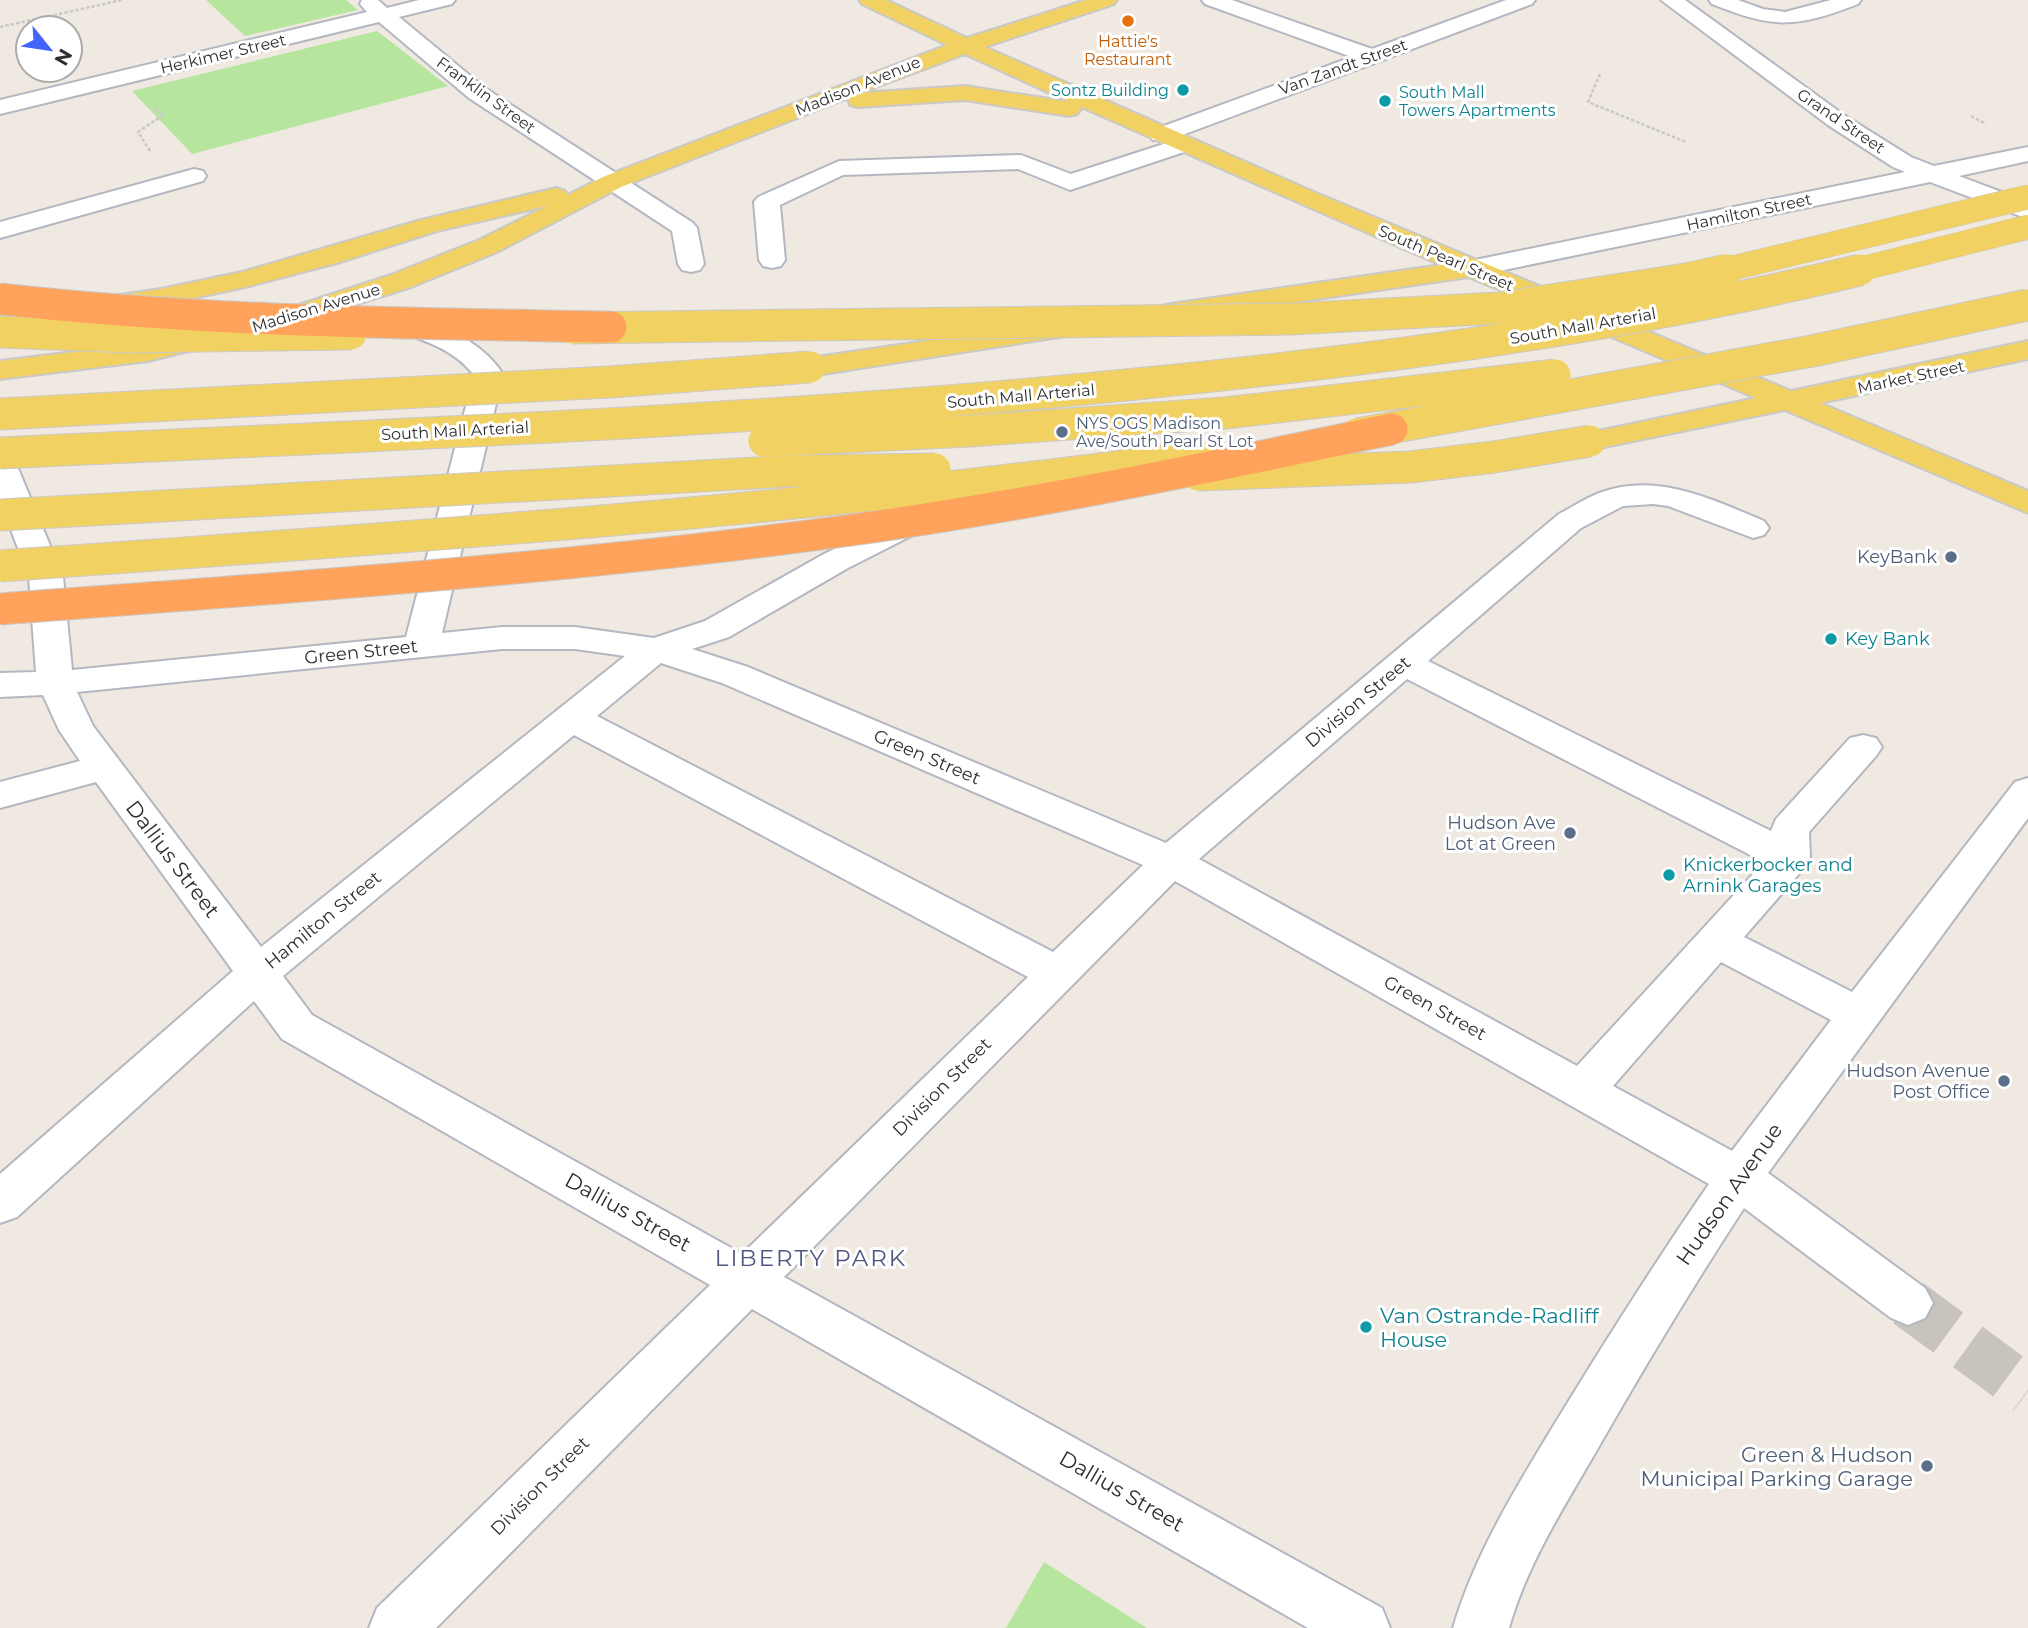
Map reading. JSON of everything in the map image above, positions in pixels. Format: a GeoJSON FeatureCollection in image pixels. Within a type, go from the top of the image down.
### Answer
{"type":"FeatureCollection","features":[{"type":"Feature","properties":{"kind":"highway"},"geometry":{"type":"LineString","coordinates":[[0,299],[122,311],[315,322],[611,327]]}},
{"type":"Feature","properties":{"kind":"highway"},"geometry":{"type":"LineString","coordinates":[[0,609],[494,570],[821,534],[1084,493],[1392,429]]}},
{"type":"Feature","properties":{"kind":"main road","name":"South Pearl Street"},"geometry":{"type":"LineString","coordinates":[[869,0],[1172,140],[1470,269],[1793,401],[2028,503]]}},
{"type":"Feature","properties":{"kind":"main road","name":"Madison Avenue"},"geometry":{"type":"LineString","coordinates":[[0,370],[148,352],[254,328],[340,302],[488,246],[612,183],[964,45],[1107,0]]}},
{"type":"Feature","properties":{"kind":"main road"},"geometry":{"type":"LineString","coordinates":[[794,112],[875,97],[954,92],[991,95],[1122,118]]}},
{"type":"Feature","properties":{"kind":"main road","name":"Madison Avenue"},"geometry":{"type":"LineString","coordinates":[[0,321],[161,297],[244,279],[328,257],[430,225],[612,183]]}},
{"type":"Feature","properties":{"kind":"main road"},"geometry":{"type":"LineString","coordinates":[[0,332],[92,337],[247,337],[611,327],[1276,319],[1500,308],[1686,279],[2028,197]]}},
{"type":"Feature","properties":{"kind":"main road","name":"South Mall Arterial"},"geometry":{"type":"LineString","coordinates":[[0,453],[783,414],[1126,387],[1394,355],[1648,315],[1860,271],[2028,227]]}},
{"type":"Feature","properties":{"kind":"main road"},"geometry":{"type":"LineString","coordinates":[[0,414],[635,381],[810,367],[1470,269]]}},
{"type":"Feature","properties":{"kind":"main road","name":"South Mall Arterial"},"geometry":{"type":"LineString","coordinates":[[0,474],[871,436],[1225,413],[1691,358],[1807,339],[2028,293]]}},
{"type":"Feature","properties":{"kind":"main road"},"geometry":{"type":"LineString","coordinates":[[0,566],[858,499],[1059,477],[1392,429],[1798,354],[2028,305]]}},
{"type":"Feature","properties":{"kind":"main road","name":"Market Street"},"geometry":{"type":"LineString","coordinates":[[0,515],[790,471],[977,468],[1127,475],[1274,474],[1384,468],[1479,459],[1590,441],[1702,416],[1900,380],[2028,350]]}},
{"type":"Feature","properties":{"kind":"street","name":"Franklin Street"},"geometry":{"type":"LineString","coordinates":[[366,0],[472,89],[684,228],[691,264]]}},
{"type":"Feature","properties":{"kind":"street","name":"Herkimer Street"},"geometry":{"type":"LineString","coordinates":[[0,107],[445,0]]}},
{"type":"Feature","properties":{"kind":"street"},"geometry":{"type":"LineString","coordinates":[[1212,0],[1374,57]]}},
{"type":"Feature","properties":{"kind":"street","name":"Van Zandt Street"},"geometry":{"type":"LineString","coordinates":[[772,260],[767,202],[839,168],[1021,162],[1070,183],[1356,61],[1374,57],[1525,0]]}},
{"type":"Feature","properties":{"kind":"street","name":"Grand Street"},"geometry":{"type":"LineString","coordinates":[[1671,0],[1836,120],[1902,163],[2028,211]]}},
{"type":"Feature","properties":{"kind":"street"},"geometry":{"type":"LineString","coordinates":[[1718,0],[1750,12],[1786,19],[1802,18],[1851,0]]}},
{"type":"Feature","properties":{"kind":"street","name":"Hamilton Street"},"geometry":{"type":"LineString","coordinates":[[1470,269],[2028,154]]}},
{"type":"Feature","properties":{"kind":"street"},"geometry":{"type":"LineString","coordinates":[[0,230],[185,178]]}},
{"type":"Feature","properties":{"kind":"street"},"geometry":{"type":"LineString","coordinates":[[340,302],[448,339],[477,357],[489,374],[421,646]]}},
{"type":"Feature","properties":{"kind":"street"},"geometry":{"type":"LineString","coordinates":[[0,461],[46,577],[55,682]]}},
{"type":"Feature","properties":{"kind":"street","name":"Division Street"},"geometry":{"type":"LineString","coordinates":[[397,1628],[1171,861],[1570,522],[1618,497],[1657,494],[1688,502],[1753,528]]}},
{"type":"Feature","properties":{"kind":"street"},"geometry":{"type":"LineString","coordinates":[[656,649],[717,629],[836,561],[902,528]]}},
{"type":"Feature","properties":{"kind":"street","name":"Green Street"},"geometry":{"type":"LineString","coordinates":[[0,685],[55,682],[502,638],[563,638],[656,649],[735,676],[1171,861],[1738,1177],[1908,1303]]}},
{"type":"Feature","properties":{"kind":"street","name":"Hamilton Street"},"geometry":{"type":"LineString","coordinates":[[0,1203],[258,973],[656,649]]}},
{"type":"Feature","properties":{"kind":"street"},"geometry":{"type":"LineString","coordinates":[[1404,663],[1790,858]]}},
{"type":"Feature","properties":{"kind":"street","name":"Dallius Street"},"geometry":{"type":"LineString","coordinates":[[55,682],[77,730],[297,1027],[1362,1628]]}},
{"type":"Feature","properties":{"kind":"street"},"geometry":{"type":"LineString","coordinates":[[572,718],[1058,973]]}},
{"type":"Feature","properties":{"kind":"street"},"geometry":{"type":"LineString","coordinates":[[1583,1090],[1790,858],[1790,829],[1863,747]]}},
{"type":"Feature","properties":{"kind":"street"},"geometry":{"type":"LineString","coordinates":[[0,794],[104,767]]}},
{"type":"Feature","properties":{"kind":"street","name":"Hudson Avenue"},"geometry":{"type":"LineString","coordinates":[[1481,1628],[1490,1597],[1534,1508],[1656,1301],[1738,1177],[2028,791]]}},
{"type":"Feature","properties":{"kind":"street"},"geometry":{"type":"LineString","coordinates":[[1716,941],[1859,1015]]}},
{"type":"Feature","properties":{"kind":"path"},"geometry":{"type":"LineString","coordinates":[[0,27],[122,0]]}},
{"type":"Feature","properties":{"kind":"path"},"geometry":{"type":"LineString","coordinates":[[1600,74],[1588,102],[1686,142]]}},
{"type":"Feature","properties":{"kind":"path"},"geometry":{"type":"LineString","coordinates":[[153,106],[163,116],[138,132],[145,145],[185,178]]}},
{"type":"Feature","properties":{"kind":"green space"},"geometry":{"type":"Polygon","coordinates":[[[206,0],[346,0],[358,10],[245,36],[206,0]]]}},
{"type":"Feature","properties":{"kind":"green space"},"geometry":{"type":"Polygon","coordinates":[[[377,31],[448,86],[192,154],[132,91],[377,31]]]}},
{"type":"Feature","properties":{"kind":"green space"},"geometry":{"type":"Polygon","coordinates":[[[1044,1562],[1147,1628],[1006,1628],[1044,1562]]]}},
{"type":"Feature","properties":{"kind":"tunnel"},"geometry":{"type":"LineString","coordinates":[[1908,1303],[2028,1391]]}},
{"type":"Feature","properties":{"kind":"place","name":"Hattie's Restaurant"},"geometry":{"type":"Point","coordinates":[1128,21]}},
{"type":"Feature","properties":{"kind":"place","name":"Sontz Building"},"geometry":{"type":"Point","coordinates":[1183,90]}},
{"type":"Feature","properties":{"kind":"place","name":"South Mall Towers Apartments"},"geometry":{"type":"Point","coordinates":[1385,101]}},
{"type":"Feature","properties":{"kind":"place","name":"NYS OGS Madison Ave/South Pearl St Lot"},"geometry":{"type":"Point","coordinates":[1062,432]}},
{"type":"Feature","properties":{"kind":"place","name":"KeyBank"},"geometry":{"type":"Point","coordinates":[1951,557]}},
{"type":"Feature","properties":{"kind":"place","name":"Key Bank"},"geometry":{"type":"Point","coordinates":[1831,639]}},
{"type":"Feature","properties":{"kind":"place","name":"Hudson Ave Lot at Green"},"geometry":{"type":"Point","coordinates":[1570,833]}},
{"type":"Feature","properties":{"kind":"place","name":"Knickerbocker and Arnink Garages"},"geometry":{"type":"Point","coordinates":[1669,875]}},
{"type":"Feature","properties":{"kind":"place","name":"Hudson Avenue Post Office"},"geometry":{"type":"Point","coordinates":[2004,1081]}},
{"type":"Feature","properties":{"kind":"place","name":"Van Ostrande-Radliff House"},"geometry":{"type":"Point","coordinates":[1366,1327]}},
{"type":"Feature","properties":{"kind":"place","name":"Green & Hudson Municipal Parking Garage"},"geometry":{"type":"Point","coordinates":[1927,1466]}},
{"type":"Feature","properties":{"kind":"district","name":"LIBERTY PARK"},"geometry":{"type":"Point","coordinates":[811,1258]}}]}
